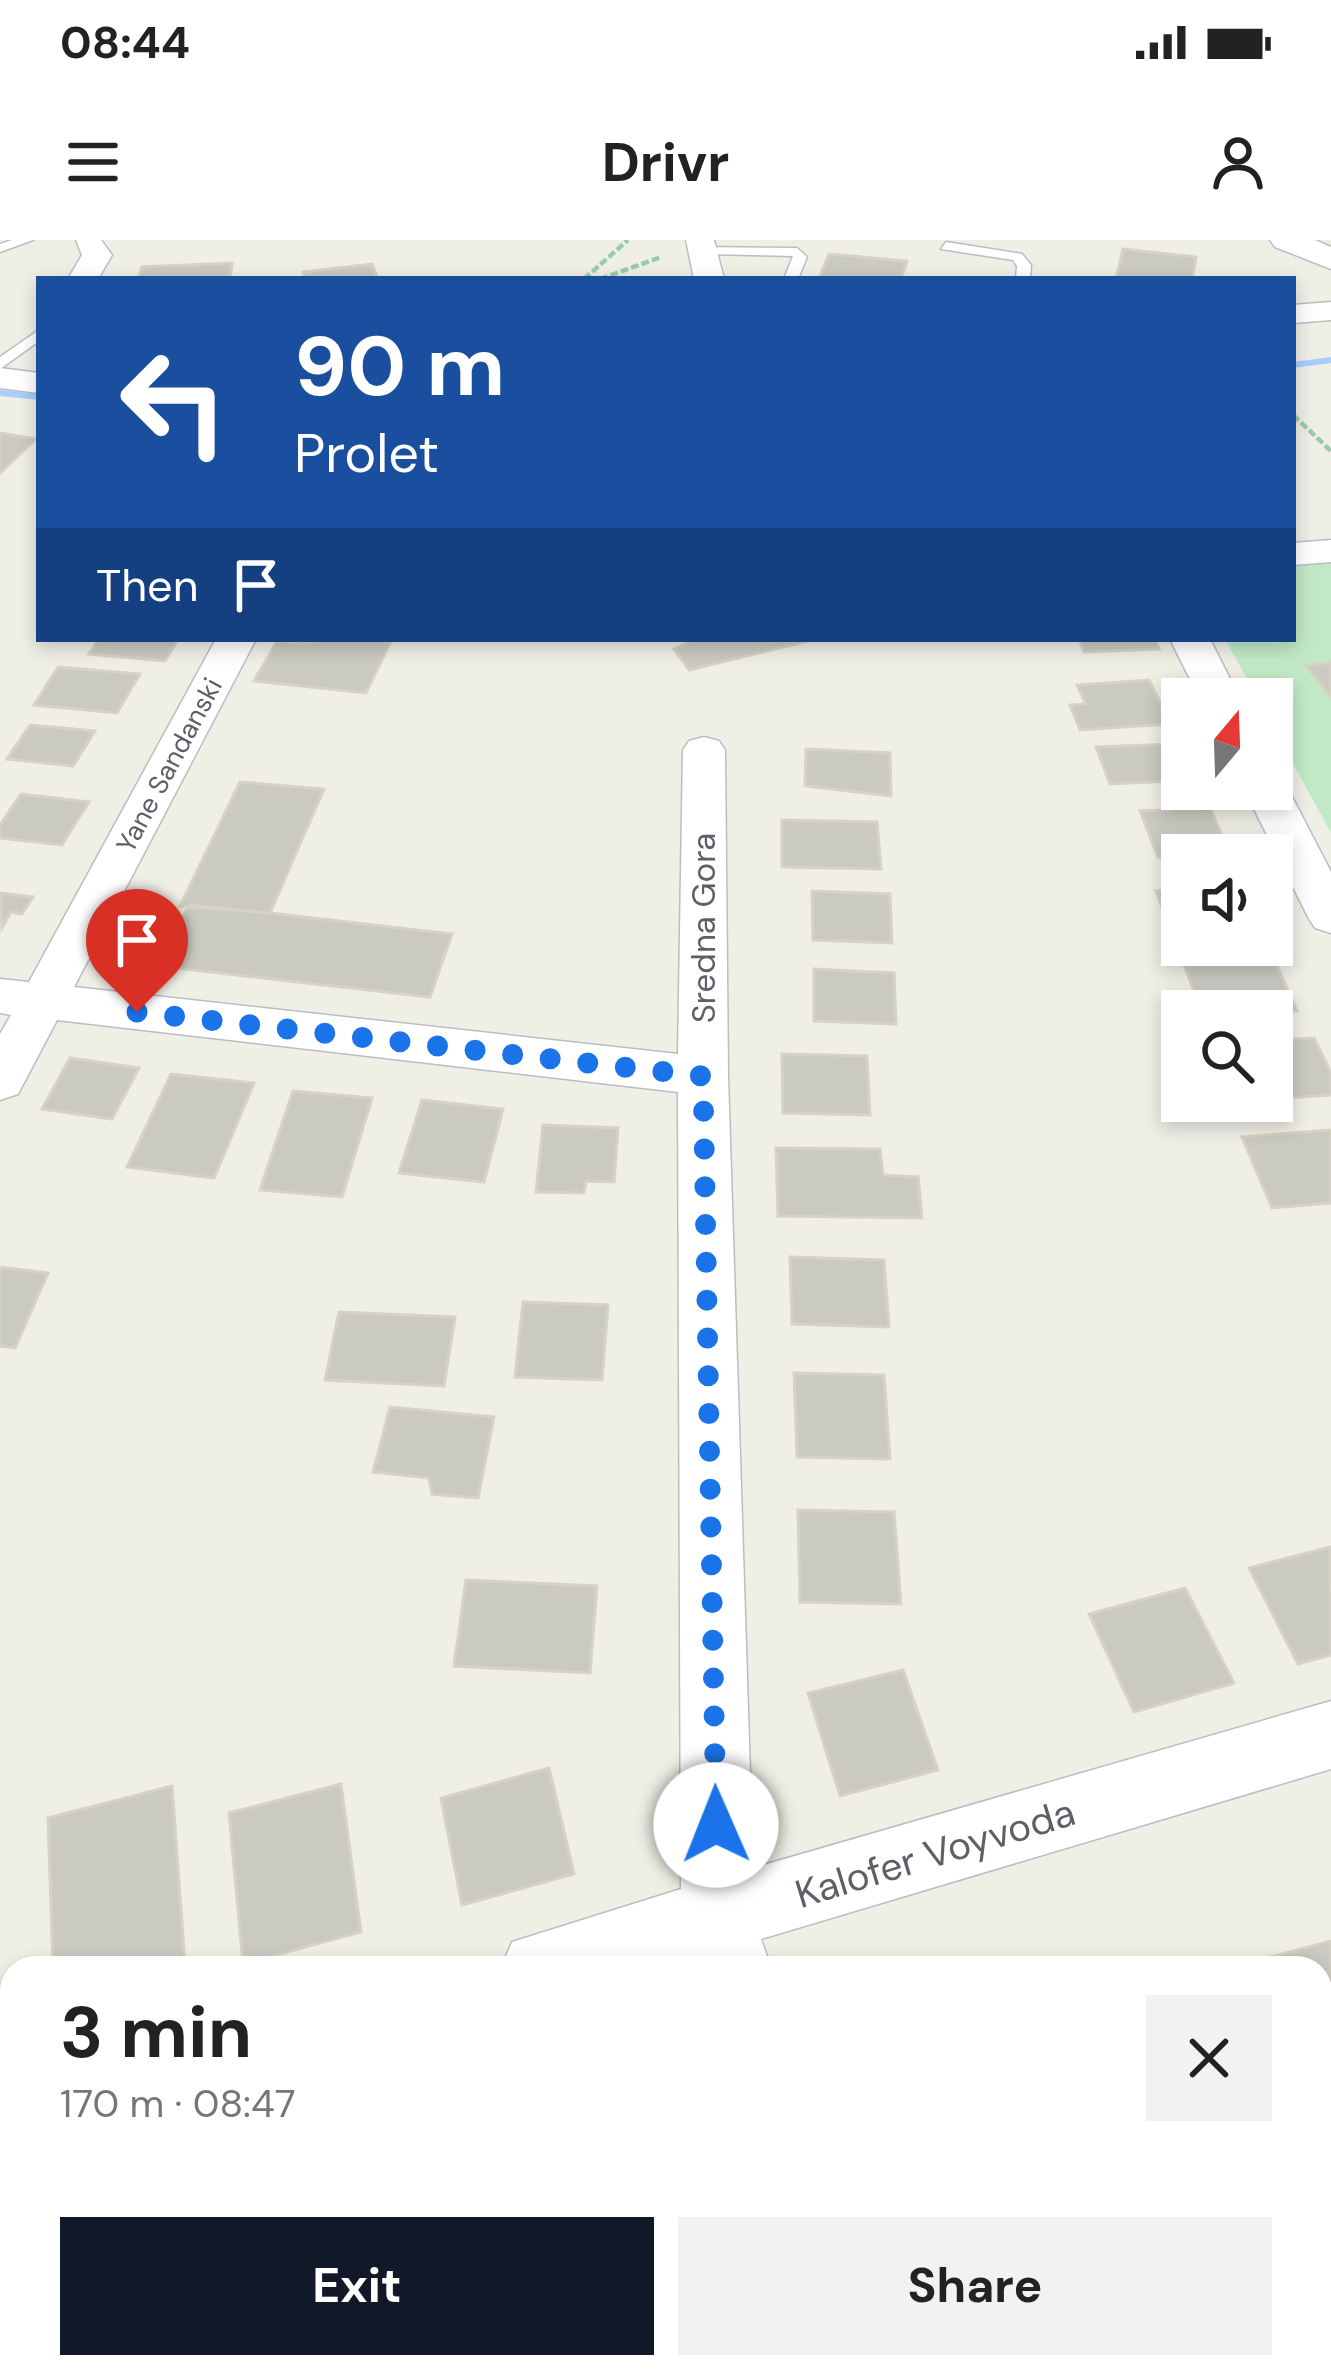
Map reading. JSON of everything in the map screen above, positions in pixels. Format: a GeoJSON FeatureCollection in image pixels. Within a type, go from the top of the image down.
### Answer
{"type":"FeatureCollection","features":[{"type":"Feature","properties":{"kind":"main road"},"geometry":{"type":"LineString","coordinates":[[1287,240],[1331,259]]}},
{"type":"Feature","properties":{"kind":"street"},"geometry":{"type":"LineString","coordinates":[[76,241],[97,255],[85,276]]}},
{"type":"Feature","properties":{"kind":"street"},"geometry":{"type":"LineString","coordinates":[[1296,314],[1331,311]]}},
{"type":"Feature","properties":{"kind":"street"},"geometry":{"type":"LineString","coordinates":[[0,378],[36,383]]}},
{"type":"Feature","properties":{"kind":"street"},"geometry":{"type":"LineString","coordinates":[[1296,554],[1331,550]]}},
{"type":"Feature","properties":{"kind":"street","name":"Yane Sandanski"},"geometry":{"type":"LineString","coordinates":[[0,1081],[21,999],[234,642]]}},
{"type":"Feature","properties":{"kind":"street"},"geometry":{"type":"LineString","coordinates":[[1192,642],[1210,678]]}},
{"type":"Feature","properties":{"kind":"street","name":"Sredna Gora"},"geometry":{"type":"LineString","coordinates":[[704,750],[703,1076],[726,1943]]}},
{"type":"Feature","properties":{"kind":"street"},"geometry":{"type":"LineString","coordinates":[[1277,810],[1331,916]]}},
{"type":"Feature","properties":{"kind":"street"},"geometry":{"type":"LineString","coordinates":[[21,999],[703,1076]]}},
{"type":"Feature","properties":{"kind":"street","name":"Kalofer Voyvoda"},"geometry":{"type":"LineString","coordinates":[[628,1956],[726,1943],[1331,1735]]}},
{"type":"Feature","properties":{"kind":"lane"},"geometry":{"type":"LineString","coordinates":[[0,248],[26,240]]}},
{"type":"Feature","properties":{"kind":"lane"},"geometry":{"type":"LineString","coordinates":[[946,246],[1017,257],[1024,265],[1023,276]]}},
{"type":"Feature","properties":{"kind":"lane"},"geometry":{"type":"LineString","coordinates":[[704,256],[784,248],[800,257],[791,276]]}},
{"type":"Feature","properties":{"kind":"lane"},"geometry":{"type":"LineString","coordinates":[[0,364],[36,336]]}},
{"type":"Feature","properties":{"kind":"path"},"geometry":{"type":"LineString","coordinates":[[587,276],[628,240]]}},
{"type":"Feature","properties":{"kind":"path"},"geometry":{"type":"LineString","coordinates":[[607,276],[647,260],[704,256]]}},
{"type":"Feature","properties":{"kind":"path"},"geometry":{"type":"LineString","coordinates":[[1296,419],[1331,451]]}},
{"type":"Feature","properties":{"kind":"green space"},"geometry":{"type":"Polygon","coordinates":[[[1331,560],[1331,833],[1293,763],[1293,678],[1246,678],[1227,642],[1296,642],[1296,563],[1331,560]]]}},
{"type":"Feature","properties":{"kind":"building"},"geometry":{"type":"Polygon","coordinates":[[[1123,249],[1196,257],[1193,276],[1117,276],[1123,249]]]}},
{"type":"Feature","properties":{"kind":"building"},"geometry":{"type":"Polygon","coordinates":[[[829,254],[907,261],[902,276],[820,276],[829,254]]]}},
{"type":"Feature","properties":{"kind":"building"},"geometry":{"type":"Polygon","coordinates":[[[232,263],[230,276],[139,276],[142,267],[232,263]]]}},
{"type":"Feature","properties":{"kind":"building"},"geometry":{"type":"Polygon","coordinates":[[[372,264],[377,276],[304,276],[303,272],[372,264]]]}},
{"type":"Feature","properties":{"kind":"building"},"geometry":{"type":"Polygon","coordinates":[[[0,433],[36,439],[0,473],[0,433]]]}},
{"type":"Feature","properties":{"kind":"building"},"geometry":{"type":"Polygon","coordinates":[[[97,642],[176,642],[165,661],[89,654],[97,642]]]}},
{"type":"Feature","properties":{"kind":"building"},"geometry":{"type":"Polygon","coordinates":[[[276,642],[391,642],[366,693],[254,681],[276,642]]]}},
{"type":"Feature","properties":{"kind":"building"},"geometry":{"type":"Polygon","coordinates":[[[689,642],[804,642],[689,670],[674,649],[689,642]]]}},
{"type":"Feature","properties":{"kind":"building"},"geometry":{"type":"Polygon","coordinates":[[[1080,642],[1156,642],[1159,649],[1084,652],[1080,642]]]}},
{"type":"Feature","properties":{"kind":"building"},"geometry":{"type":"Polygon","coordinates":[[[1331,662],[1331,697],[1306,666],[1331,662]]]}},
{"type":"Feature","properties":{"kind":"building"},"geometry":{"type":"Polygon","coordinates":[[[58,667],[140,674],[117,713],[34,705],[58,667]]]}},
{"type":"Feature","properties":{"kind":"building"},"geometry":{"type":"Polygon","coordinates":[[[1149,680],[1161,705],[1161,725],[1080,730],[1070,705],[1086,704],[1077,685],[1149,680]]]}},
{"type":"Feature","properties":{"kind":"building"},"geometry":{"type":"Polygon","coordinates":[[[30,725],[95,731],[73,766],[7,759],[30,725]]]}},
{"type":"Feature","properties":{"kind":"building"},"geometry":{"type":"Polygon","coordinates":[[[1161,745],[1161,781],[1110,784],[1096,747],[1161,745]]]}},
{"type":"Feature","properties":{"kind":"building"},"geometry":{"type":"Polygon","coordinates":[[[806,749],[890,753],[891,796],[805,786],[806,749]]]}},
{"type":"Feature","properties":{"kind":"building"},"geometry":{"type":"Polygon","coordinates":[[[240,782],[324,789],[270,913],[180,906],[240,782]]]}},
{"type":"Feature","properties":{"kind":"building"},"geometry":{"type":"Polygon","coordinates":[[[21,794],[89,802],[62,845],[0,838],[0,825],[21,794]]]}},
{"type":"Feature","properties":{"kind":"building"},"geometry":{"type":"Polygon","coordinates":[[[1211,810],[1221,834],[1161,834],[1158,857],[1140,811],[1211,810]]]}},
{"type":"Feature","properties":{"kind":"building"},"geometry":{"type":"Polygon","coordinates":[[[782,820],[877,822],[881,869],[782,867],[782,820]]]}},
{"type":"Feature","properties":{"kind":"building"},"geometry":{"type":"Polygon","coordinates":[[[812,891],[890,894],[892,943],[813,940],[812,891]]]}},
{"type":"Feature","properties":{"kind":"building"},"geometry":{"type":"Polygon","coordinates":[[[0,893],[33,897],[22,914],[11,912],[2,928],[0,893]]]}},
{"type":"Feature","properties":{"kind":"building"},"geometry":{"type":"Polygon","coordinates":[[[189,905],[452,934],[430,997],[158,966],[189,905]]]}},
{"type":"Feature","properties":{"kind":"building"},"geometry":{"type":"Polygon","coordinates":[[[1184,966],[1277,966],[1288,990],[1194,990],[1184,966]]]}},
{"type":"Feature","properties":{"kind":"building"},"geometry":{"type":"Polygon","coordinates":[[[814,969],[894,973],[896,1024],[814,1021],[814,969]]]}},
{"type":"Feature","properties":{"kind":"building"},"geometry":{"type":"Polygon","coordinates":[[[1314,1038],[1331,1073],[1331,1095],[1293,1098],[1293,1040],[1314,1038]]]}},
{"type":"Feature","properties":{"kind":"building"},"geometry":{"type":"Polygon","coordinates":[[[782,1054],[867,1056],[870,1115],[783,1113],[782,1054]]]}},
{"type":"Feature","properties":{"kind":"building"},"geometry":{"type":"Polygon","coordinates":[[[70,1058],[139,1068],[112,1119],[42,1109],[70,1058]]]}},
{"type":"Feature","properties":{"kind":"building"},"geometry":{"type":"Polygon","coordinates":[[[171,1074],[254,1083],[214,1178],[127,1167],[171,1074]]]}},
{"type":"Feature","properties":{"kind":"building"},"geometry":{"type":"Polygon","coordinates":[[[293,1091],[372,1098],[342,1197],[260,1190],[293,1091]]]}},
{"type":"Feature","properties":{"kind":"building"},"geometry":{"type":"Polygon","coordinates":[[[422,1100],[503,1109],[484,1182],[399,1173],[422,1100]]]}},
{"type":"Feature","properties":{"kind":"building"},"geometry":{"type":"Polygon","coordinates":[[[543,1125],[618,1128],[614,1182],[586,1181],[584,1193],[536,1192],[543,1125]]]}},
{"type":"Feature","properties":{"kind":"building"},"geometry":{"type":"Polygon","coordinates":[[[1331,1130],[1331,1203],[1272,1208],[1242,1137],[1331,1130]]]}},
{"type":"Feature","properties":{"kind":"building"},"geometry":{"type":"Polygon","coordinates":[[[776,1148],[880,1149],[883,1175],[918,1177],[922,1218],[778,1216],[776,1148]]]}},
{"type":"Feature","properties":{"kind":"building"},"geometry":{"type":"Polygon","coordinates":[[[790,1257],[884,1260],[889,1327],[792,1324],[790,1257]]]}},
{"type":"Feature","properties":{"kind":"building"},"geometry":{"type":"Polygon","coordinates":[[[0,1267],[48,1273],[15,1348],[0,1346],[0,1267]]]}},
{"type":"Feature","properties":{"kind":"building"},"geometry":{"type":"Polygon","coordinates":[[[523,1302],[608,1305],[602,1380],[515,1377],[523,1302]]]}},
{"type":"Feature","properties":{"kind":"building"},"geometry":{"type":"Polygon","coordinates":[[[339,1312],[455,1317],[444,1386],[325,1380],[339,1312]]]}},
{"type":"Feature","properties":{"kind":"building"},"geometry":{"type":"Polygon","coordinates":[[[794,1373],[884,1375],[890,1459],[797,1457],[794,1373]]]}},
{"type":"Feature","properties":{"kind":"building"},"geometry":{"type":"Polygon","coordinates":[[[390,1407],[494,1417],[478,1498],[432,1494],[429,1478],[373,1472],[390,1407]]]}},
{"type":"Feature","properties":{"kind":"building"},"geometry":{"type":"Polygon","coordinates":[[[798,1510],[894,1512],[901,1604],[800,1602],[798,1510]]]}},
{"type":"Feature","properties":{"kind":"building"},"geometry":{"type":"Polygon","coordinates":[[[1330,1547],[1331,1655],[1298,1664],[1249,1568],[1330,1547]]]}},
{"type":"Feature","properties":{"kind":"building"},"geometry":{"type":"Polygon","coordinates":[[[466,1580],[597,1586],[590,1673],[454,1666],[466,1580]]]}},
{"type":"Feature","properties":{"kind":"building"},"geometry":{"type":"Polygon","coordinates":[[[1185,1588],[1234,1683],[1134,1712],[1089,1614],[1185,1588]]]}},
{"type":"Feature","properties":{"kind":"building"},"geometry":{"type":"Polygon","coordinates":[[[903,1670],[938,1770],[840,1796],[808,1693],[903,1670]]]}},
{"type":"Feature","properties":{"kind":"building"},"geometry":{"type":"Polygon","coordinates":[[[549,1768],[574,1874],[462,1905],[441,1798],[549,1768]]]}},
{"type":"Feature","properties":{"kind":"building"},"geometry":{"type":"Polygon","coordinates":[[[341,1784],[361,1932],[272,1956],[242,1956],[229,1813],[341,1784]]]}},
{"type":"Feature","properties":{"kind":"building"},"geometry":{"type":"Polygon","coordinates":[[[172,1786],[184,1956],[53,1956],[48,1818],[172,1786]]]}},
{"type":"Feature","properties":{"kind":"building"},"geometry":{"type":"Polygon","coordinates":[[[1331,1941],[1331,1956],[1274,1956],[1331,1941]]]}},
{"type":"Feature","properties":{"kind":"waterway"},"geometry":{"type":"LineString","coordinates":[[1296,365],[1331,360]]}},
{"type":"Feature","properties":{"kind":"waterway"},"geometry":{"type":"LineString","coordinates":[[0,393],[36,397]]}},
{"type":"Feature","properties":{"kind":"route"},"geometry":{"type":"LineString","coordinates":[[137,1012],[703,1076],[716,1825]]}}]}
